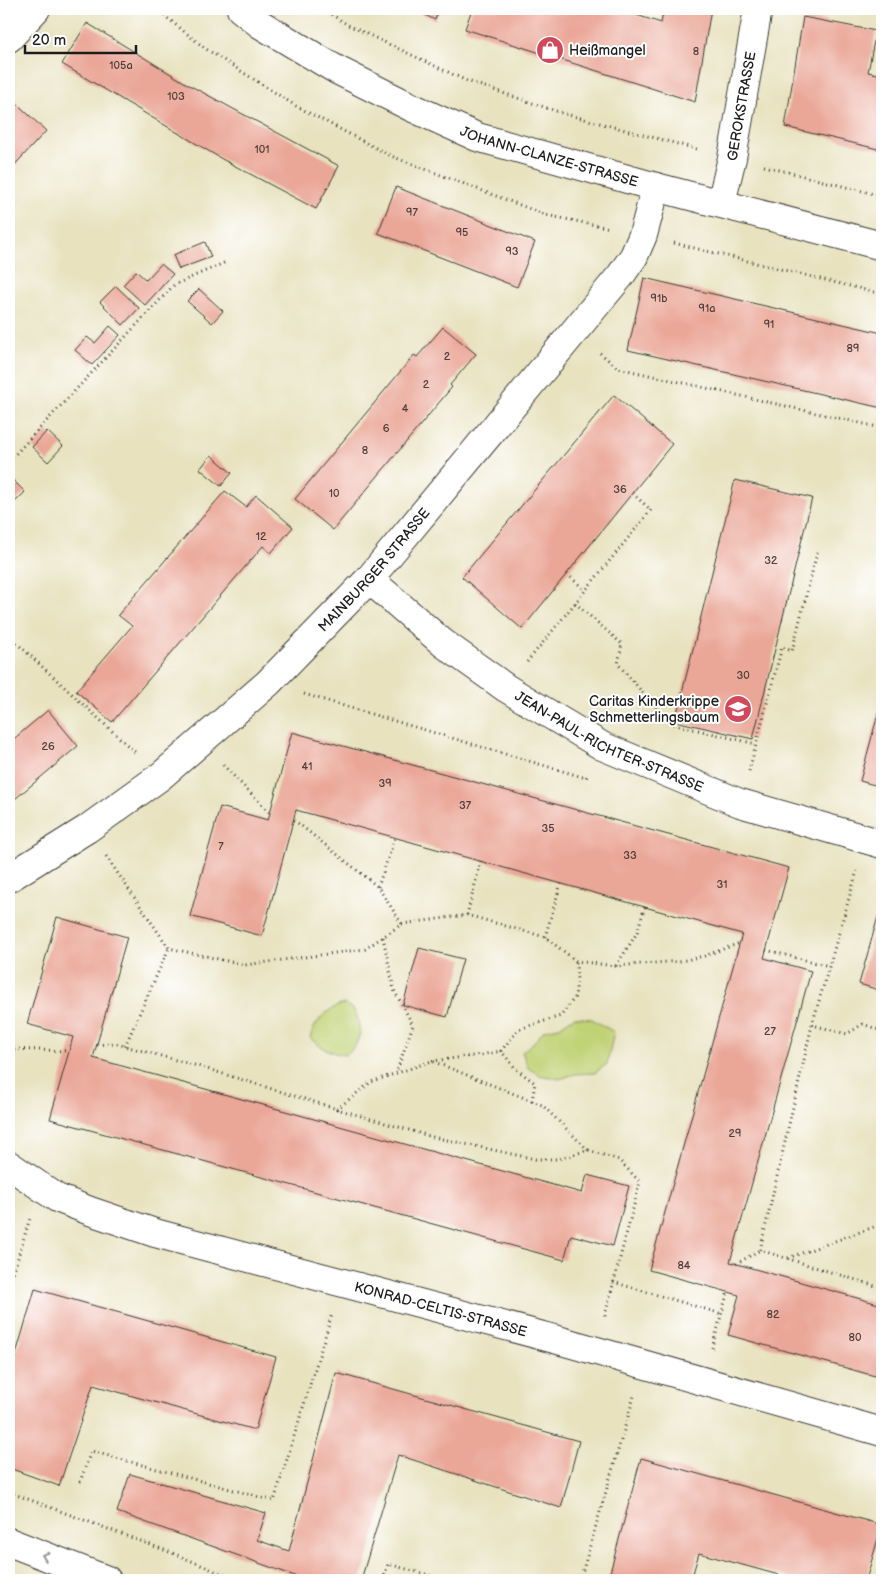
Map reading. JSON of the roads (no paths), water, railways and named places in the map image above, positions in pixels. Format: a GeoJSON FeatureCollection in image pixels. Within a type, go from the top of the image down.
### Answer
{"type":"FeatureCollection","features":[{"type":"Feature","properties":{"kind":"main road"},"geometry":{"type":"LineString","coordinates":[[9,38],[36,9]]}},
{"type":"Feature","properties":{"kind":"main road","name":"JOHANN-CLANZE-STRASSE"},"geometry":{"type":"LineString","coordinates":[[241,9],[260,24],[337,70],[410,107],[477,137],[656,187],[882,246]]}},
{"type":"Feature","properties":{"kind":"main road","name":"GEROKSTRASSE"},"geometry":{"type":"LineString","coordinates":[[721,203],[732,158],[758,9]]}},
{"type":"Feature","properties":{"kind":"main road","name":"MAINBURGER STRASSE"},"geometry":{"type":"LineString","coordinates":[[9,878],[87,829],[161,776],[268,683],[370,579],[621,275],[634,256],[643,235],[656,187]]}},
{"type":"Feature","properties":{"kind":"main road","name":"JEAN-PAUL-RICHTER-STRASSE"},"geometry":{"type":"LineString","coordinates":[[370,579],[442,643],[506,688],[602,746],[740,803],[874,842]]}},
{"type":"Feature","properties":{"kind":"main road","name":"KONRAD-CELTIS-STRASSE"},"geometry":{"type":"LineString","coordinates":[[9,1164],[57,1198],[155,1232],[595,1350],[882,1432]]}},
{"type":"Feature","properties":{"kind":"main road"},"geometry":{"type":"LineString","coordinates":[[9,1542],[107,1580]]}},
{"type":"Feature","properties":{"kind":"place","name":"Heißmangel"},"geometry":{"type":"Point","coordinates":[550,50]}},
{"type":"Feature","properties":{"kind":"place","name":"Caritas Kinderkrippe Schmetterlingsbaum"},"geometry":{"type":"Point","coordinates":[738,709]}}]}
